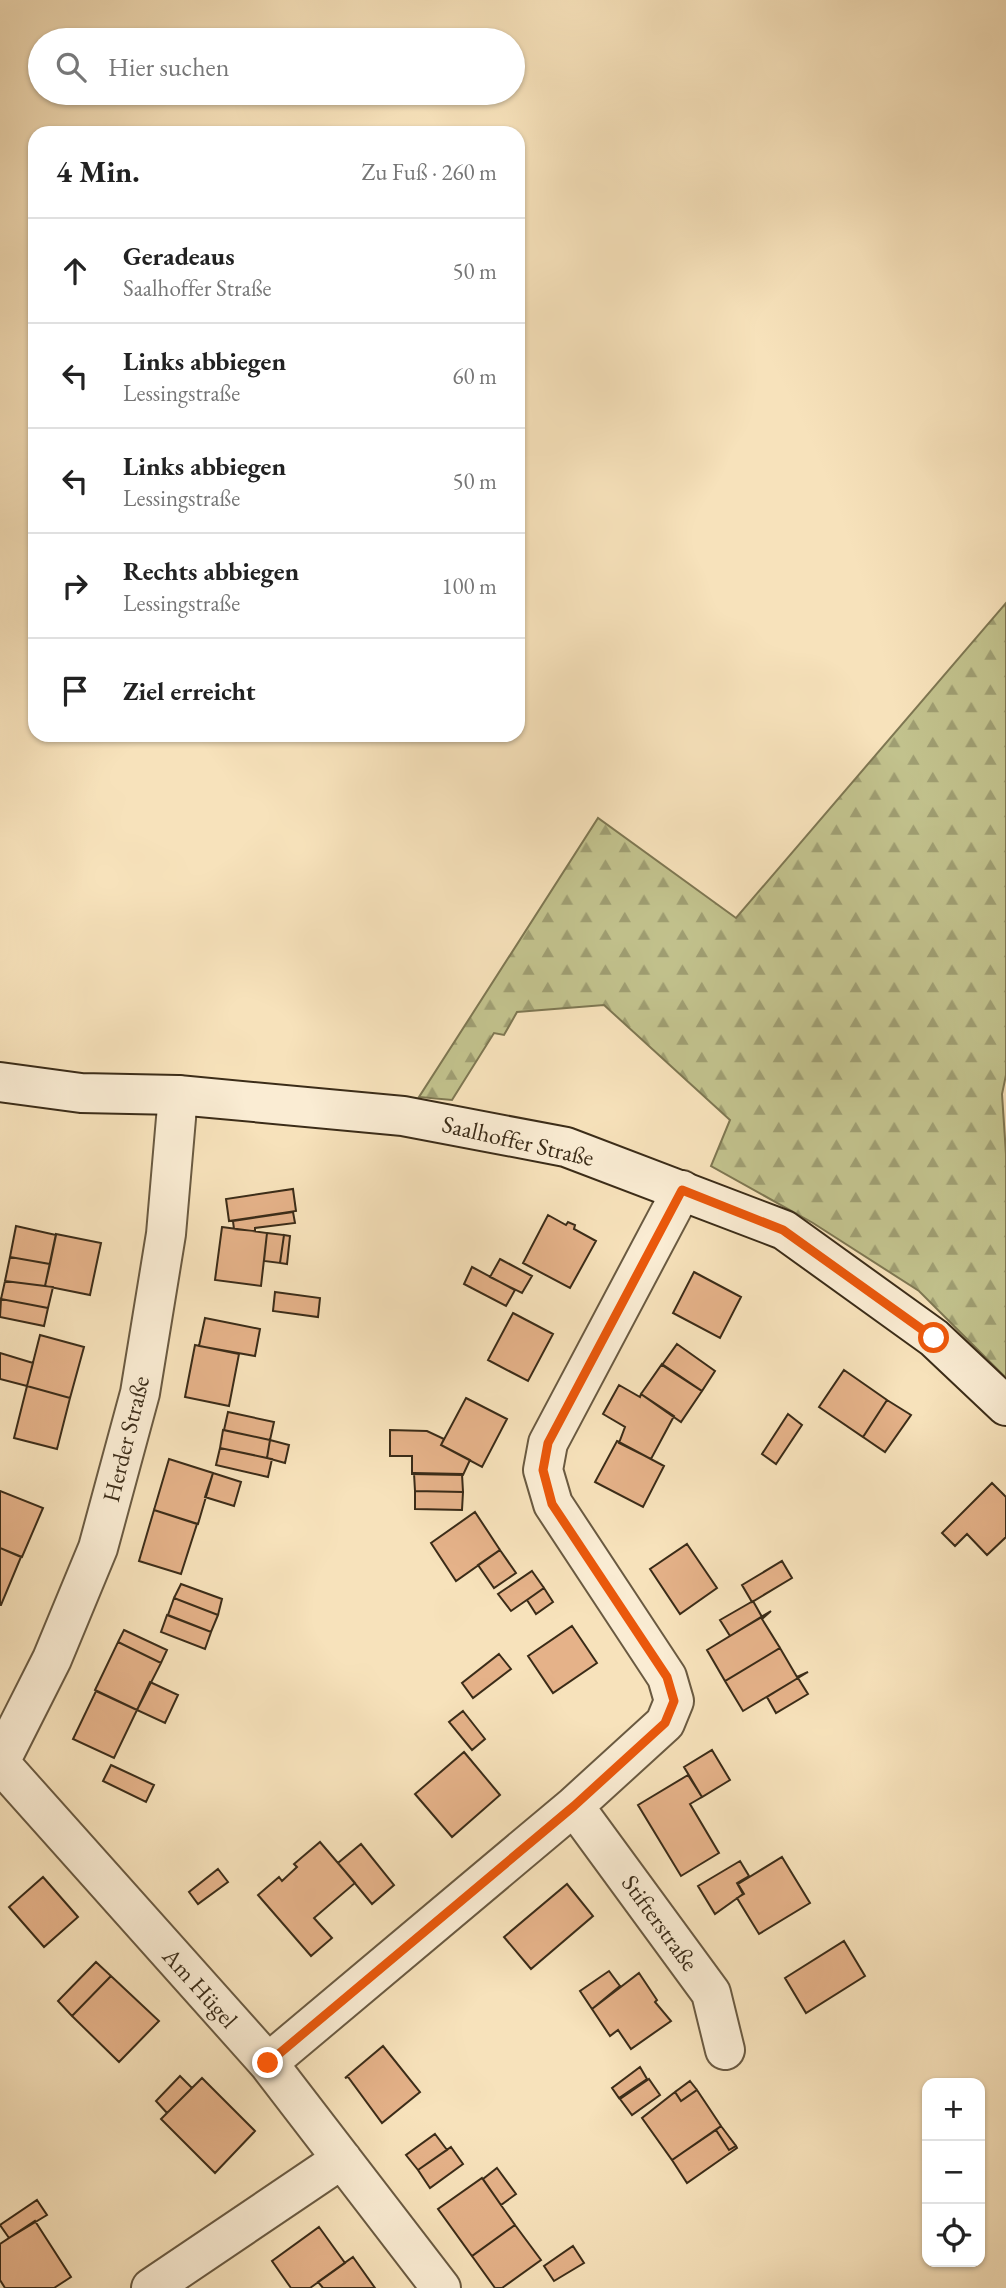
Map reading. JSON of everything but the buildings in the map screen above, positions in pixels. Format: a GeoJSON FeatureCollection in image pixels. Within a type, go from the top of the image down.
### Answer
{"type":"FeatureCollection","features":[{"type":"Feature","properties":{"kind":"street","name":"Saalhoffer Straße"},"geometry":{"type":"LineString","coordinates":[[0,1082],[81,1093],[178,1095],[403,1116],[566,1147],[783,1230],[934,1338],[1006,1406]]}},
{"type":"Feature","properties":{"kind":"street","name":"Herder Straße"},"geometry":{"type":"LineString","coordinates":[[0,1763],[52,1659],[98,1548],[140,1393],[166,1234],[178,1095]]}},
{"type":"Feature","properties":{"kind":"street"},"geometry":{"type":"LineString","coordinates":[[268,2063],[574,1806],[665,1723],[674,1701],[667,1677],[552,1504],[543,1470],[548,1443],[682,1190]]}},
{"type":"Feature","properties":{"kind":"street","name":"Am Hügel"},"geometry":{"type":"LineString","coordinates":[[0,1763],[268,2063],[441,2288]]}},
{"type":"Feature","properties":{"kind":"street","name":"Stifterstraße"},"geometry":{"type":"LineString","coordinates":[[574,1806],[711,1993],[724,2050]]}},
{"type":"Feature","properties":{"kind":"street"},"geometry":{"type":"LineString","coordinates":[[152,2288],[342,2159]]}},
{"type":"Feature","properties":{"kind":"green space"},"geometry":{"type":"Polygon","coordinates":[[[1006,603],[1006,1075],[1002,1094],[1006,1154],[1006,1378],[919,1291],[813,1223],[711,1166],[730,1120],[604,1005],[517,1012],[504,1035],[494,1033],[452,1100],[419,1097],[598,818],[736,918],[1006,603]]]}},
{"type":"Feature","properties":{"kind":"route"},"geometry":{"type":"LineString","coordinates":[[268,2063],[574,1806],[665,1723],[674,1701],[667,1677],[552,1504],[543,1470],[548,1443],[682,1190],[783,1230],[934,1338]]}}]}
